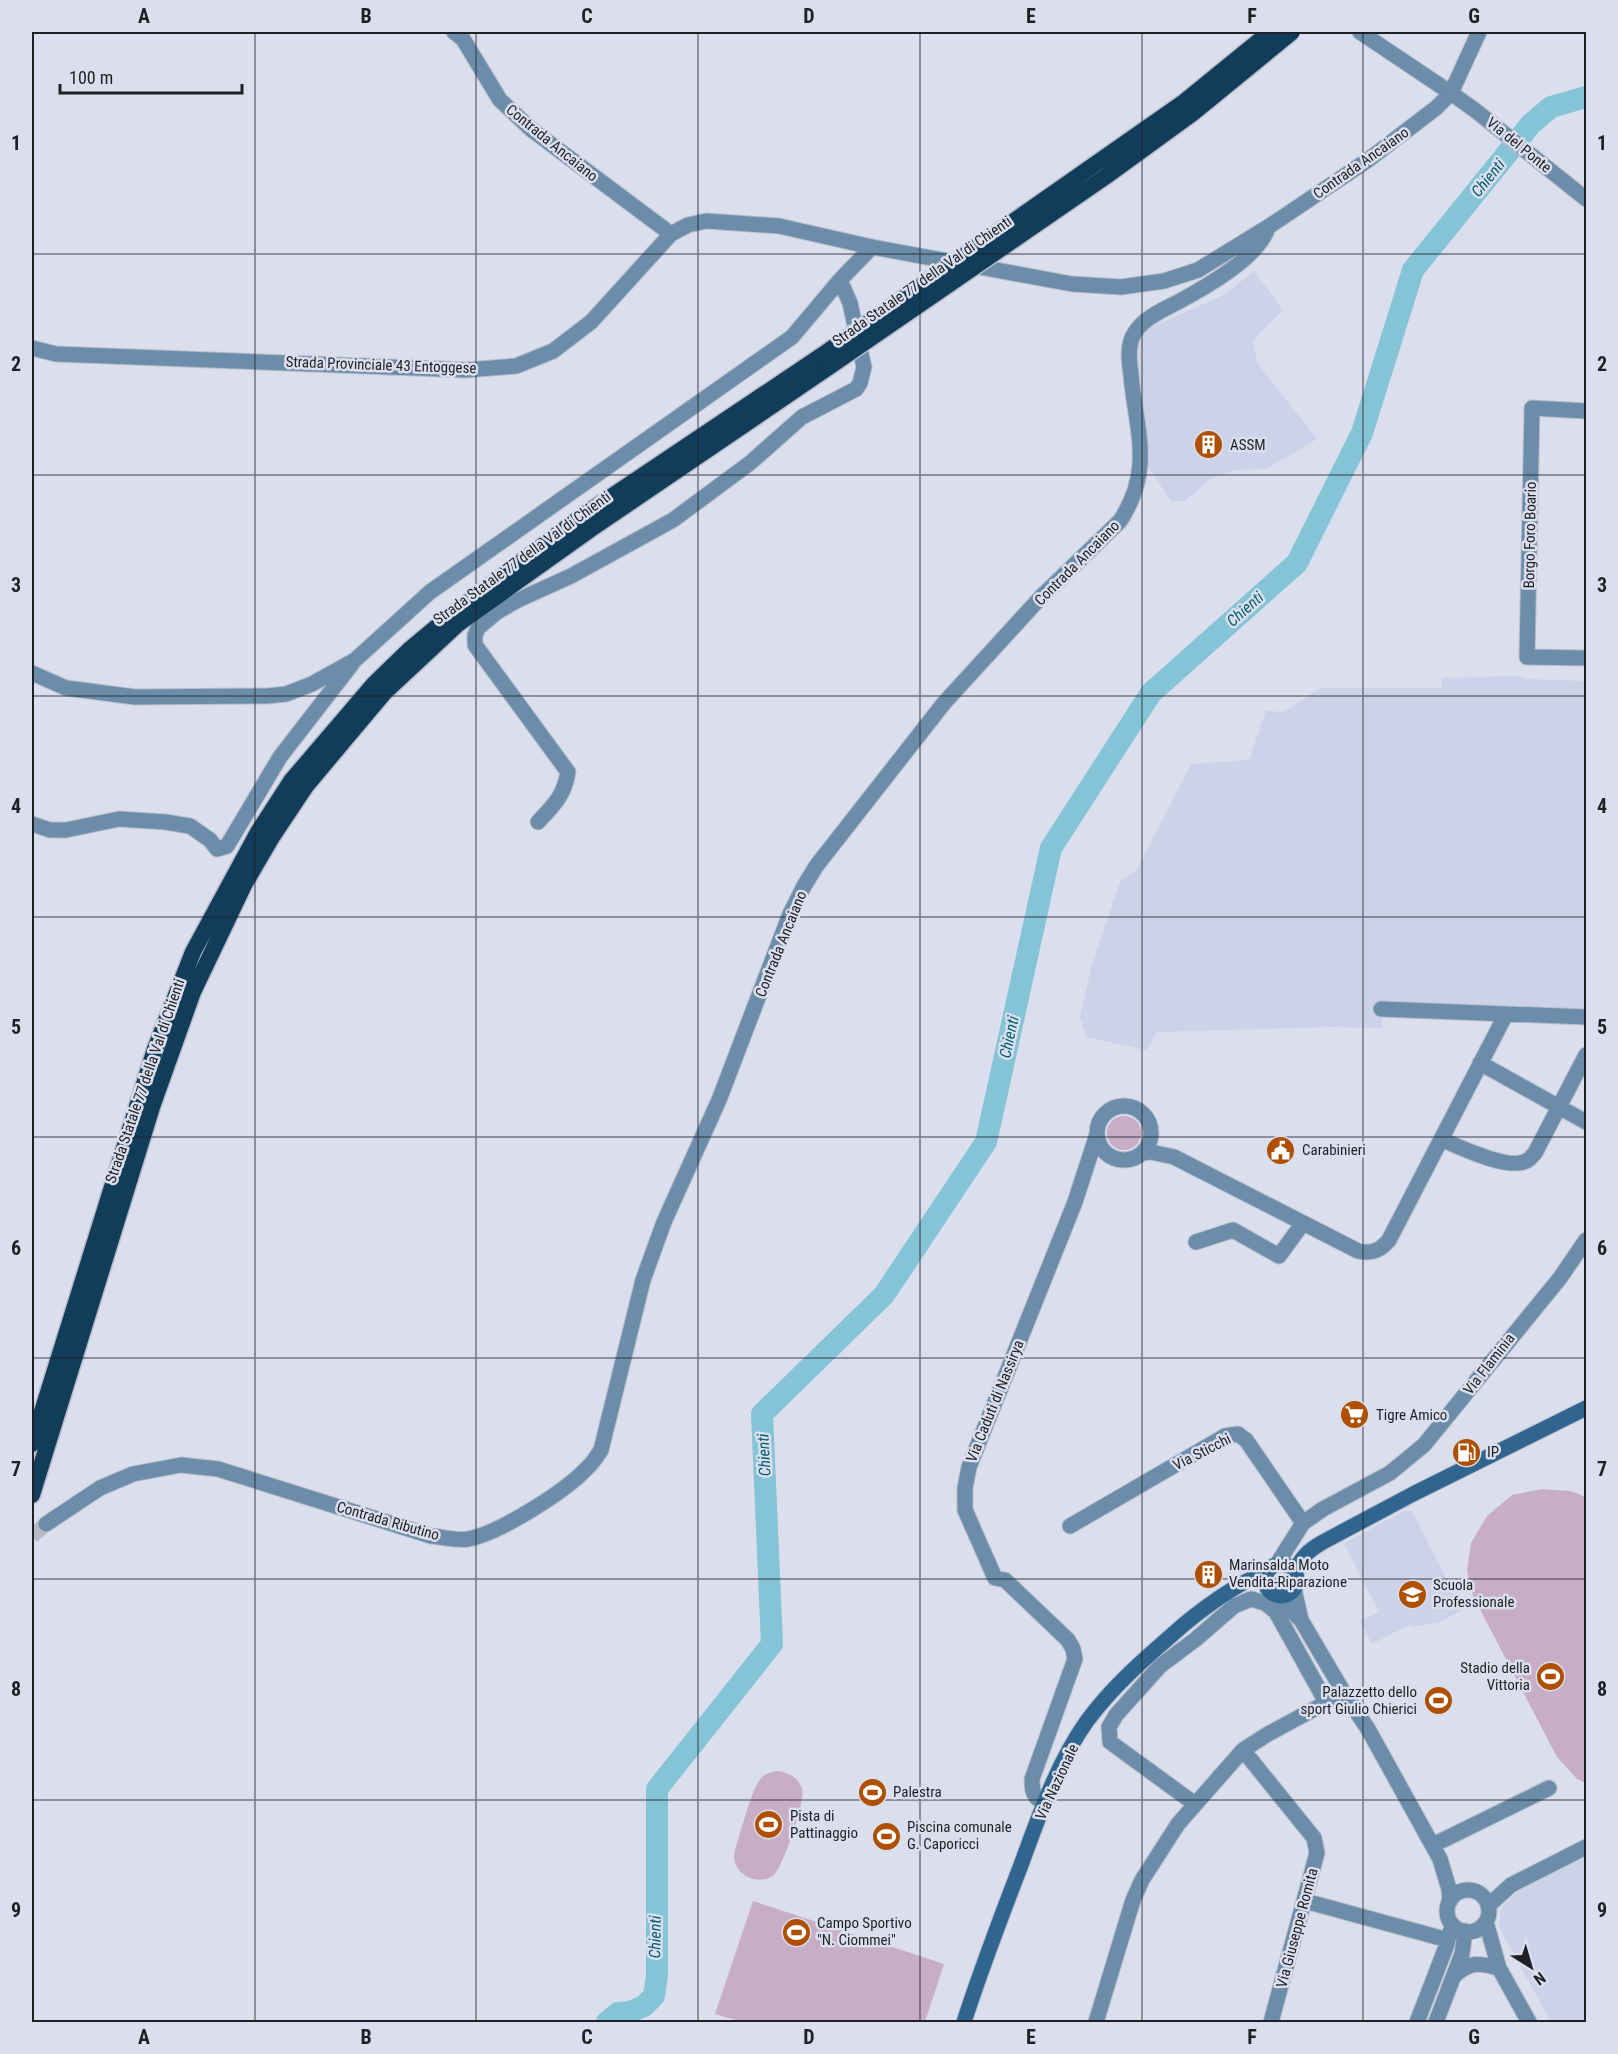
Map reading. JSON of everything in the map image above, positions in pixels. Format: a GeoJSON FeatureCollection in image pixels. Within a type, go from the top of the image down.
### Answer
{"type":"FeatureCollection","features":[{"type":"Feature","properties":{"kind":"highway","name":"Strada Statale 77 della Val di Chienti"},"geometry":{"type":"LineString","coordinates":[[32,1495],[153,1104],[193,992],[244,885],[272,837],[306,786],[384,693],[458,624],[1184,102],[1270,32]]}},
{"type":"Feature","properties":{"kind":"highway","name":"Strada Statale 77 della Val di Chienti"},"geometry":{"type":"LineString","coordinates":[[32,1444],[159,1038],[193,952],[252,842],[291,781],[374,684],[409,650],[451,615],[581,517],[825,362],[1105,177],[1193,113],[1292,32]]}},
{"type":"Feature","properties":{"kind":"main road","name":"Via Nazionale"},"geometry":{"type":"LineString","coordinates":[[964,2022],[978,1979],[1061,1766],[1086,1723],[1110,1691],[1203,1609],[1257,1576],[1283,1569],[1317,1545],[1413,1494],[1587,1408]]}},
{"type":"Feature","properties":{"kind":"main road"},"geometry":{"type":"LineString","coordinates":[[1283,1569],[1297,1580],[1294,1589],[1285,1595],[1271,1591],[1265,1581],[1283,1569]]}},
{"type":"Feature","properties":{"kind":"main road","name":"Via Nazionale"},"geometry":{"type":"LineString","coordinates":[[1227,1594],[1271,1591]]}},
{"type":"Feature","properties":{"kind":"street","name":"Contrada Ancaiano"},"geometry":{"type":"LineString","coordinates":[[454,32],[463,39],[500,100],[532,130],[671,234]]}},
{"type":"Feature","properties":{"kind":"street","name":"Via del Ponte"},"geometry":{"type":"LineString","coordinates":[[1360,32],[1476,111],[1587,199]]}},
{"type":"Feature","properties":{"kind":"street"},"geometry":{"type":"LineString","coordinates":[[1451,93],[1479,32]]}},
{"type":"Feature","properties":{"kind":"street","name":"Contrada Ancaiano"},"geometry":{"type":"LineString","coordinates":[[719,1100],[790,914],[817,865],[944,703],[1041,597],[1120,521],[1129,507],[1136,491],[1141,447],[1129,362],[1130,342],[1133,335],[1152,316],[1190,295],[1245,257],[1266,235],[1268,227],[1368,160],[1418,123],[1451,93]]}},
{"type":"Feature","properties":{"kind":"street","name":"Strada Provinciale 43 Entoggese"},"geometry":{"type":"LineString","coordinates":[[32,348],[56,354],[466,370],[516,366],[553,351],[591,322],[671,234],[688,225],[706,221],[779,226],[872,247],[1072,284],[1121,287],[1164,281],[1198,270],[1268,227]]}},
{"type":"Feature","properties":{"kind":"street"},"geometry":{"type":"LineString","coordinates":[[32,824],[51,830],[66,830],[118,819],[165,822],[190,826],[210,840],[217,849],[226,846],[280,757],[356,660],[430,591],[792,337],[840,280],[872,247]]}},
{"type":"Feature","properties":{"kind":"street"},"geometry":{"type":"LineString","coordinates":[[538,822],[559,800],[565,788],[568,772],[476,645],[475,635],[478,627],[518,600],[571,576],[673,520],[750,463],[802,417],[856,389],[864,367],[850,303],[840,280]]}},
{"type":"Feature","properties":{"kind":"street","name":"Borgo Foro Boario"},"geometry":{"type":"LineString","coordinates":[[1587,411],[1532,408],[1527,657],[1587,658]]}},
{"type":"Feature","properties":{"kind":"street"},"geometry":{"type":"LineString","coordinates":[[32,673],[66,688],[135,697],[267,696],[286,694],[312,684],[356,660]]}},
{"type":"Feature","properties":{"kind":"street"},"geometry":{"type":"LineString","coordinates":[[1381,1009],[1587,1017]]}},
{"type":"Feature","properties":{"kind":"street"},"geometry":{"type":"LineString","coordinates":[[1086,1170],[1098,1160],[1112,1157],[1128,1159],[1142,1152],[1174,1157],[1358,1251],[1378,1250],[1389,1240],[1506,1014]]}},
{"type":"Feature","properties":{"kind":"street"},"geometry":{"type":"LineString","coordinates":[[1441,1139],[1480,1155],[1517,1163],[1527,1161],[1535,1153],[1587,1055]]}},
{"type":"Feature","properties":{"kind":"street"},"geometry":{"type":"LineString","coordinates":[[1480,1063],[1587,1122]]}},
{"type":"Feature","properties":{"kind":"street","name":"Contrada Ributino"},"geometry":{"type":"LineString","coordinates":[[46,1524],[100,1488],[133,1474],[181,1464],[218,1469],[431,1536],[466,1539],[485,1535],[503,1526],[563,1489],[588,1468],[601,1450],[643,1280],[664,1222],[719,1100]]}},
{"type":"Feature","properties":{"kind":"street"},"geometry":{"type":"LineString","coordinates":[[1112,1157],[1099,1143],[1098,1126],[1107,1112],[1123,1106],[1131,1107],[1145,1116],[1158,1142],[1174,1157]]}},
{"type":"Feature","properties":{"kind":"street"},"geometry":{"type":"LineString","coordinates":[[1142,1152],[1150,1139],[1151,1131]]}},
{"type":"Feature","properties":{"kind":"street","name":"Via Caduti di Nassirya"},"geometry":{"type":"LineString","coordinates":[[1046,1803],[1036,1798],[1032,1791],[1032,1779],[1075,1659],[1073,1649],[1068,1640],[1005,1580],[995,1578],[966,1510],[965,1488],[969,1467],[1086,1170],[1097,1134]]}},
{"type":"Feature","properties":{"kind":"street"},"geometry":{"type":"LineString","coordinates":[[1196,1242],[1233,1230],[1279,1256],[1303,1223]]}},
{"type":"Feature","properties":{"kind":"street","name":"Via Flaminia"},"geometry":{"type":"LineString","coordinates":[[1283,1569],[1294,1538],[1303,1523],[1323,1509],[1390,1473],[1424,1445],[1560,1278],[1587,1240]]}},
{"type":"Feature","properties":{"kind":"street","name":"Via Sticchi"},"geometry":{"type":"LineString","coordinates":[[1070,1526],[1216,1442],[1238,1434],[1246,1440],[1303,1523]]}},
{"type":"Feature","properties":{"kind":"street"},"geometry":{"type":"LineString","coordinates":[[1294,1589],[1301,1620]]}},
{"type":"Feature","properties":{"kind":"street"},"geometry":{"type":"LineString","coordinates":[[1271,1591],[1301,1620],[1368,1729],[1440,1859],[1449,1889],[1448,1912],[1469,1927],[1498,1963],[1529,2022]]}},
{"type":"Feature","properties":{"kind":"street"},"geometry":{"type":"LineString","coordinates":[[1195,1804],[1110,1742],[1109,1727],[1116,1715],[1160,1666],[1234,1606],[1251,1599],[1265,1603],[1276,1612],[1326,1702]]}},
{"type":"Feature","properties":{"kind":"street"},"geometry":{"type":"LineString","coordinates":[[1096,2022],[1133,1900],[1142,1880],[1178,1824],[1243,1750],[1344,1693]]}},
{"type":"Feature","properties":{"kind":"street","name":"Via Giuseppe Romita"},"geometry":{"type":"LineString","coordinates":[[1243,1750],[1314,1838],[1317,1854],[1270,2022]]}},
{"type":"Feature","properties":{"kind":"street"},"geometry":{"type":"LineString","coordinates":[[1432,1845],[1549,1788]]}},
{"type":"Feature","properties":{"kind":"street"},"geometry":{"type":"LineString","coordinates":[[1450,1901],[1454,1895],[1510,1885],[1587,1847]]}},
{"type":"Feature","properties":{"kind":"street"},"geometry":{"type":"LineString","coordinates":[[1440,1859],[1488,1906]]}},
{"type":"Feature","properties":{"kind":"street"},"geometry":{"type":"LineString","coordinates":[[1417,2022],[1448,1940],[1469,1927],[1510,1885]]}},
{"type":"Feature","properties":{"kind":"street"},"geometry":{"type":"LineString","coordinates":[[1305,1901],[1448,1940]]}},
{"type":"Feature","properties":{"kind":"street"},"geometry":{"type":"LineString","coordinates":[[1436,2022],[1462,1953],[1469,1927]]}},
{"type":"Feature","properties":{"kind":"street"},"geometry":{"type":"LineString","coordinates":[[1454,1976],[1464,1967],[1475,1963],[1498,1963]]}},
{"type":"Feature","properties":{"kind":"shaded area","name":"ASSM"},"geometry":{"type":"Polygon","coordinates":[[[1254,271],[1283,310],[1252,341],[1258,364],[1317,439],[1266,469],[1234,470],[1210,479],[1185,501],[1171,501],[1149,468],[1135,389],[1133,360],[1145,330],[1224,295],[1254,271]]]}},
{"type":"Feature","properties":{"kind":"shaded area"},"geometry":{"type":"Polygon","coordinates":[[[1519,676],[1527,679],[1586,681],[1586,1017],[1382,1016],[1382,1028],[1329,1027],[1157,1032],[1146,1050],[1086,1037],[1080,1016],[1092,965],[1120,882],[1137,870],[1191,764],[1249,760],[1266,711],[1284,712],[1320,688],[1442,688],[1442,678],[1519,676]]]}},
{"type":"Feature","properties":{"kind":"shaded area"},"geometry":{"type":"Polygon","coordinates":[[[1124,1116],[1136,1121],[1141,1133],[1136,1145],[1124,1150],[1112,1145],[1107,1133],[1112,1121],[1124,1116]]]}},
{"type":"Feature","properties":{"kind":"shaded area","name":"Stadio della Vittoria"},"geometry":{"type":"Polygon","coordinates":[[[1542,1489],[1570,1491],[1586,1497],[1586,1783],[1577,1779],[1557,1757],[1473,1596],[1467,1571],[1471,1543],[1487,1516],[1512,1495],[1542,1489]]]}},
{"type":"Feature","properties":{"kind":"shaded area","name":"Scuola Professionale"},"geometry":{"type":"Polygon","coordinates":[[[1404,1511],[1412,1511],[1462,1610],[1440,1622],[1414,1627],[1409,1625],[1372,1644],[1360,1621],[1379,1612],[1344,1543],[1404,1511]]]}},
{"type":"Feature","properties":{"kind":"shaded area","name":"Pista di Pattinaggio"},"geometry":{"type":"Polygon","coordinates":[[[778,1771],[790,1775],[799,1782],[802,1789],[801,1806],[783,1860],[774,1875],[767,1879],[752,1879],[740,1871],[736,1865],[735,1850],[756,1786],[765,1775],[778,1771]]]}},
{"type":"Feature","properties":{"kind":"shaded area"},"geometry":{"type":"Polygon","coordinates":[[[1586,1856],[1586,2022],[1551,2022],[1499,1927],[1501,1909],[1521,1887],[1586,1856]]]}},
{"type":"Feature","properties":{"kind":"shaded area","name":"Campo Sportivo \"N. Ciommei\""},"geometry":{"type":"Polygon","coordinates":[[[753,1901],[944,1964],[925,2022],[742,2022],[715,2014],[753,1901]]]}},
{"type":"Feature","properties":{"kind":"waterway","name":"Chienti"},"geometry":{"type":"LineString","coordinates":[[607,2022],[618,2013],[630,2012],[644,2006],[654,1996],[657,1975],[657,1789],[772,1644],[762,1414],[884,1295],[986,1142],[1051,848],[1151,693],[1297,563],[1362,433],[1413,270],[1531,124],[1551,107],[1586,97]]}},
{"type":"Feature","properties":{"kind":"tunnel"},"geometry":{"type":"LineString","coordinates":[[32,1536],[46,1524]]}},
{"type":"Feature","properties":{"kind":"place","name":"ASSM"},"geometry":{"type":"Point","coordinates":[1209,445]}},
{"type":"Feature","properties":{"kind":"place","name":"Carabinieri"},"geometry":{"type":"Point","coordinates":[1281,1150]}},
{"type":"Feature","properties":{"kind":"place","name":"Tigre Amico"},"geometry":{"type":"Point","coordinates":[1355,1415]}},
{"type":"Feature","properties":{"kind":"place","name":"IP"},"geometry":{"type":"Point","coordinates":[1466,1452]}},
{"type":"Feature","properties":{"kind":"place","name":"Marinsalda Moto Vendita-Riparazione"},"geometry":{"type":"Point","coordinates":[1208,1574]}},
{"type":"Feature","properties":{"kind":"place","name":"Scuola Professionale"},"geometry":{"type":"Point","coordinates":[1412,1594]}},
{"type":"Feature","properties":{"kind":"place","name":"Stadio della Vittoria"},"geometry":{"type":"Point","coordinates":[1551,1677]}},
{"type":"Feature","properties":{"kind":"place","name":"Palazzetto dello sport Giulio Chierici"},"geometry":{"type":"Point","coordinates":[1438,1701]}},
{"type":"Feature","properties":{"kind":"place","name":"Palestra"},"geometry":{"type":"Point","coordinates":[872,1792]}},
{"type":"Feature","properties":{"kind":"place","name":"Pista di Pattinaggio"},"geometry":{"type":"Point","coordinates":[769,1825]}},
{"type":"Feature","properties":{"kind":"place","name":"Piscina comunale G. Caporicci"},"geometry":{"type":"Point","coordinates":[886,1836]}},
{"type":"Feature","properties":{"kind":"place","name":"Campo Sportivo \"N. Ciommei\""},"geometry":{"type":"Point","coordinates":[796,1932]}}]}
